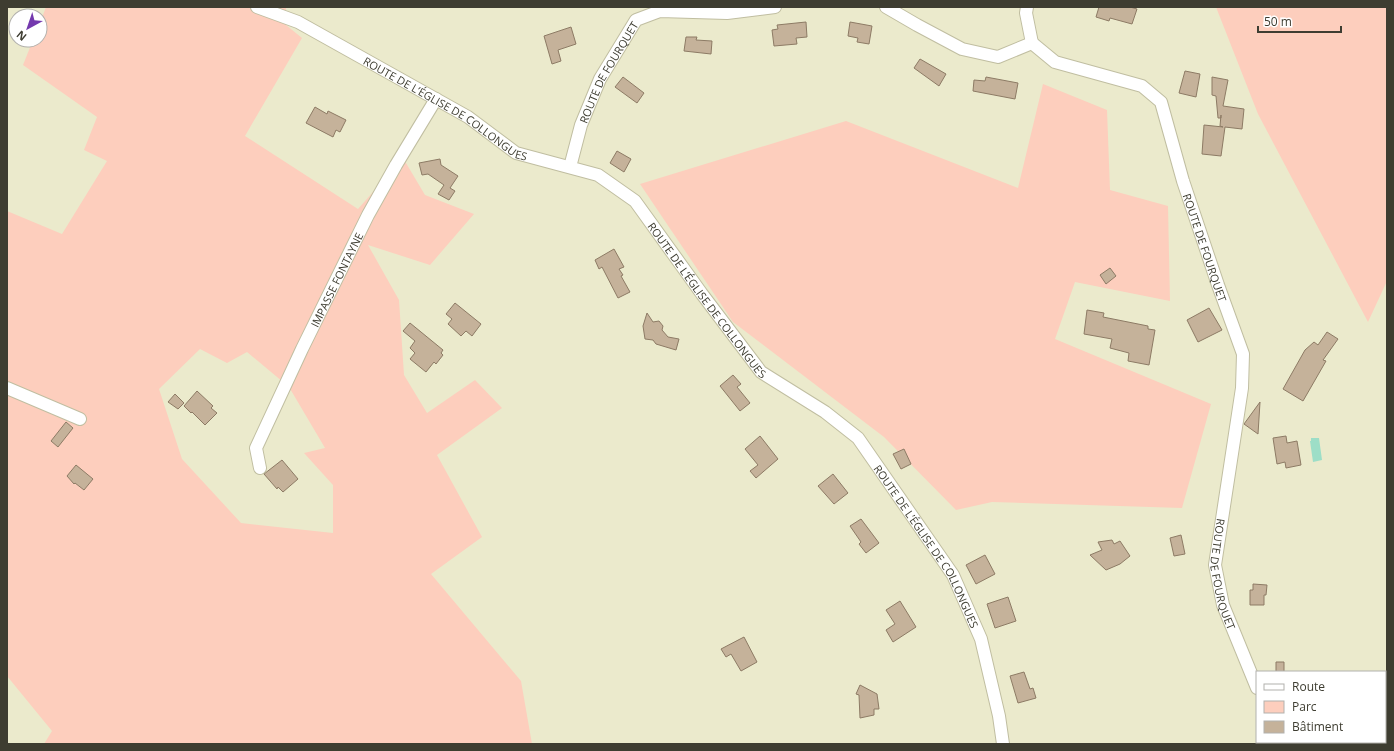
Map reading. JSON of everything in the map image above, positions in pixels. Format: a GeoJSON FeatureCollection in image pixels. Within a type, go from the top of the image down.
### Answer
{"type":"FeatureCollection","features":[{"type":"Feature","properties":{"kind":"street","name":"ROUTE DE L’ÉGLISE DE COLLONGUES"},"geometry":{"type":"LineString","coordinates":[[257,7],[298,22],[468,117],[516,153],[598,175],[635,202],[760,372],[825,412],[858,438],[953,575],[982,639],[999,716],[1003,744]]}},
{"type":"Feature","properties":{"kind":"street","name":"ROUTE DE FOURQUET"},"geometry":{"type":"LineString","coordinates":[[570,167],[581,125],[600,79],[636,20],[660,11],[727,13],[775,7]]}},
{"type":"Feature","properties":{"kind":"street"},"geometry":{"type":"LineString","coordinates":[[886,7],[916,25],[962,49],[998,57],[1032,43],[1026,13],[1027,7]]}},
{"type":"Feature","properties":{"kind":"street","name":"ROUTE DE FOURQUET"},"geometry":{"type":"LineString","coordinates":[[1032,43],[1056,62],[1142,86],[1161,102],[1183,182],[1243,354],[1242,388],[1215,565],[1223,605],[1256,686]]}},
{"type":"Feature","properties":{"kind":"street","name":"IMPASSE FONTAYNE"},"geometry":{"type":"LineString","coordinates":[[260,468],[256,448],[302,349],[368,215],[436,99]]}},
{"type":"Feature","properties":{"kind":"street"},"geometry":{"type":"LineString","coordinates":[[7,388],[80,418]]}},
{"type":"Feature","properties":{"kind":"green space"},"geometry":{"type":"Polygon","coordinates":[[[46,7],[286,7],[286,25],[302,38],[245,136],[358,209],[403,158],[425,195],[474,214],[430,265],[368,245],[399,300],[404,375],[427,413],[475,380],[502,408],[437,455],[482,537],[431,574],[521,681],[532,744],[44,744],[52,731],[7,676],[7,211],[62,234],[107,161],[84,150],[97,117],[23,65],[30,48],[48,48],[48,8],[46,7]],[[200,349],[159,389],[182,459],[241,523],[333,533],[333,485],[304,453],[325,448],[289,387],[247,352],[227,363],[200,349]]]}},
{"type":"Feature","properties":{"kind":"green space"},"geometry":{"type":"Polygon","coordinates":[[[1216,7],[1387,7],[1387,281],[1368,322],[1258,114],[1216,7]]]}},
{"type":"Feature","properties":{"kind":"green space"},"geometry":{"type":"Polygon","coordinates":[[[1043,84],[1107,110],[1110,190],[1168,206],[1170,301],[1075,282],[1055,339],[1211,404],[1182,508],[992,502],[956,510],[884,437],[733,322],[640,184],[846,121],[1018,188],[1043,84]]]}},
{"type":"Feature","properties":{"kind":"shaded area"},"geometry":{"type":"Polygon","coordinates":[[[1311,438],[1319,438],[1322,460],[1313,462],[1310,441],[1311,438]]]}},
{"type":"Feature","properties":{"kind":"building"},"geometry":{"type":"Polygon","coordinates":[[[1099,7],[1130,7],[1137,9],[1132,24],[1110,18],[1109,21],[1096,17],[1099,7]]]}},
{"type":"Feature","properties":{"kind":"building"},"geometry":{"type":"Polygon","coordinates":[[[806,22],[807,37],[796,38],[797,44],[774,46],[772,30],[778,29],[777,25],[806,22]]]}},
{"type":"Feature","properties":{"kind":"building"},"geometry":{"type":"Polygon","coordinates":[[[850,22],[872,26],[869,44],[857,42],[858,38],[848,36],[850,22]]]}},
{"type":"Feature","properties":{"kind":"building"},"geometry":{"type":"Polygon","coordinates":[[[571,27],[576,44],[558,50],[561,61],[552,64],[544,36],[571,27]]]}},
{"type":"Feature","properties":{"kind":"building"},"geometry":{"type":"Polygon","coordinates":[[[686,37],[697,37],[696,40],[712,41],[711,54],[684,51],[686,37]]]}},
{"type":"Feature","properties":{"kind":"building"},"geometry":{"type":"Polygon","coordinates":[[[920,59],[946,74],[939,86],[914,68],[920,59]]]}},
{"type":"Feature","properties":{"kind":"building"},"geometry":{"type":"Polygon","coordinates":[[[1185,71],[1200,74],[1196,97],[1179,93],[1185,71]]]}},
{"type":"Feature","properties":{"kind":"building"},"geometry":{"type":"Polygon","coordinates":[[[623,77],[644,93],[637,103],[615,87],[623,77]]]}},
{"type":"Feature","properties":{"kind":"building"},"geometry":{"type":"Polygon","coordinates":[[[986,77],[1018,83],[1015,99],[973,91],[974,80],[985,81],[986,77]]]}},
{"type":"Feature","properties":{"kind":"building"},"geometry":{"type":"Polygon","coordinates":[[[1212,77],[1228,80],[1223,106],[1244,109],[1242,129],[1225,127],[1221,156],[1202,154],[1204,125],[1223,127],[1220,126],[1221,118],[1218,118],[1216,96],[1212,95],[1212,77]]]}},
{"type":"Feature","properties":{"kind":"building"},"geometry":{"type":"Polygon","coordinates":[[[315,107],[327,114],[328,111],[346,120],[340,132],[336,130],[333,137],[306,123],[315,107]]]}},
{"type":"Feature","properties":{"kind":"building"},"geometry":{"type":"Polygon","coordinates":[[[617,151],[631,159],[624,172],[610,163],[617,151]]]}},
{"type":"Feature","properties":{"kind":"building"},"geometry":{"type":"Polygon","coordinates":[[[440,159],[441,165],[458,176],[450,188],[455,191],[449,200],[438,194],[444,185],[428,174],[422,175],[419,163],[440,159]]]}},
{"type":"Feature","properties":{"kind":"building"},"geometry":{"type":"Polygon","coordinates":[[[614,249],[624,267],[619,269],[623,275],[621,276],[630,292],[618,298],[602,267],[599,269],[595,260],[614,249]]]}},
{"type":"Feature","properties":{"kind":"building"},"geometry":{"type":"Polygon","coordinates":[[[1110,268],[1116,276],[1106,284],[1100,275],[1110,268]]]}},
{"type":"Feature","properties":{"kind":"building"},"geometry":{"type":"Polygon","coordinates":[[[455,303],[481,324],[472,336],[466,331],[461,336],[448,324],[452,319],[446,314],[455,303]]]}},
{"type":"Feature","properties":{"kind":"building"},"geometry":{"type":"Polygon","coordinates":[[[1209,308],[1222,330],[1198,342],[1187,320],[1209,308]]]}},
{"type":"Feature","properties":{"kind":"building"},"geometry":{"type":"Polygon","coordinates":[[[1087,310],[1104,313],[1103,317],[1148,326],[1148,329],[1155,330],[1149,365],[1128,361],[1129,353],[1110,348],[1112,339],[1084,334],[1087,310]]]}},
{"type":"Feature","properties":{"kind":"building"},"geometry":{"type":"Polygon","coordinates":[[[647,313],[653,322],[659,321],[663,326],[662,330],[668,337],[679,339],[676,350],[656,344],[653,340],[645,339],[643,326],[647,313]]]}},
{"type":"Feature","properties":{"kind":"building"},"geometry":{"type":"Polygon","coordinates":[[[410,323],[443,350],[441,353],[443,355],[436,364],[434,362],[426,372],[410,359],[415,353],[410,348],[415,341],[403,331],[410,323]]]}},
{"type":"Feature","properties":{"kind":"building"},"geometry":{"type":"Polygon","coordinates":[[[1327,332],[1338,339],[1323,360],[1326,361],[1303,401],[1283,389],[1305,350],[1314,342],[1318,345],[1327,332]]]}},
{"type":"Feature","properties":{"kind":"building"},"geometry":{"type":"Polygon","coordinates":[[[733,375],[741,384],[737,387],[750,403],[740,411],[720,386],[733,375]]]}},
{"type":"Feature","properties":{"kind":"building"},"geometry":{"type":"Polygon","coordinates":[[[197,391],[213,406],[211,408],[217,413],[205,425],[184,406],[197,391]]]}},
{"type":"Feature","properties":{"kind":"building"},"geometry":{"type":"Polygon","coordinates":[[[175,394],[184,403],[178,409],[168,402],[175,394]]]}},
{"type":"Feature","properties":{"kind":"building"},"geometry":{"type":"Polygon","coordinates":[[[1260,402],[1258,434],[1244,424],[1260,402]]]}},
{"type":"Feature","properties":{"kind":"building"},"geometry":{"type":"Polygon","coordinates":[[[66,422],[73,428],[58,447],[51,441],[66,422]]]}},
{"type":"Feature","properties":{"kind":"building"},"geometry":{"type":"Polygon","coordinates":[[[760,436],[778,459],[756,478],[750,471],[758,465],[745,449],[760,436]]]}},
{"type":"Feature","properties":{"kind":"building"},"geometry":{"type":"Polygon","coordinates":[[[1286,436],[1287,443],[1297,441],[1301,465],[1286,468],[1285,462],[1277,464],[1273,438],[1286,436]]]}},
{"type":"Feature","properties":{"kind":"building"},"geometry":{"type":"Polygon","coordinates":[[[904,449],[911,464],[901,469],[893,454],[904,449]]]}},
{"type":"Feature","properties":{"kind":"building"},"geometry":{"type":"Polygon","coordinates":[[[282,460],[298,479],[283,492],[278,487],[277,489],[264,474],[282,460]]]}},
{"type":"Feature","properties":{"kind":"building"},"geometry":{"type":"Polygon","coordinates":[[[76,465],[93,479],[84,490],[75,483],[74,484],[67,476],[76,465]]]}},
{"type":"Feature","properties":{"kind":"building"},"geometry":{"type":"Polygon","coordinates":[[[833,474],[848,493],[834,504],[818,486],[833,474]]]}},
{"type":"Feature","properties":{"kind":"building"},"geometry":{"type":"Polygon","coordinates":[[[861,519],[879,543],[866,553],[859,544],[861,542],[850,526],[861,519]]]}},
{"type":"Feature","properties":{"kind":"building"},"geometry":{"type":"Polygon","coordinates":[[[1181,535],[1185,554],[1174,556],[1170,538],[1181,535]]]}},
{"type":"Feature","properties":{"kind":"building"},"geometry":{"type":"Polygon","coordinates":[[[1112,540],[1114,544],[1120,541],[1130,556],[1120,564],[1106,570],[1090,555],[1102,550],[1098,542],[1112,540]]]}},
{"type":"Feature","properties":{"kind":"building"},"geometry":{"type":"Polygon","coordinates":[[[985,555],[995,574],[976,584],[966,565],[985,555]]]}},
{"type":"Feature","properties":{"kind":"building"},"geometry":{"type":"Polygon","coordinates":[[[1253,584],[1267,585],[1266,595],[1264,595],[1264,605],[1250,605],[1250,590],[1253,590],[1253,584]]]}},
{"type":"Feature","properties":{"kind":"building"},"geometry":{"type":"Polygon","coordinates":[[[1008,597],[1016,621],[995,628],[987,604],[1008,597]]]}},
{"type":"Feature","properties":{"kind":"building"},"geometry":{"type":"Polygon","coordinates":[[[900,601],[916,627],[893,642],[886,630],[895,624],[886,610],[900,601]]]}},
{"type":"Feature","properties":{"kind":"building"},"geometry":{"type":"Polygon","coordinates":[[[744,637],[757,662],[741,671],[731,654],[726,657],[721,649],[744,637]]]}},
{"type":"Feature","properties":{"kind":"building"},"geometry":{"type":"Polygon","coordinates":[[[1276,662],[1284,662],[1284,671],[1276,671],[1276,662]]]}},
{"type":"Feature","properties":{"kind":"building"},"geometry":{"type":"Polygon","coordinates":[[[1024,672],[1030,689],[1033,688],[1036,698],[1018,703],[1010,676],[1024,672]]]}},
{"type":"Feature","properties":{"kind":"building"},"geometry":{"type":"Polygon","coordinates":[[[860,685],[877,694],[879,709],[874,709],[874,715],[860,718],[859,695],[856,694],[860,685]]]}}]}
